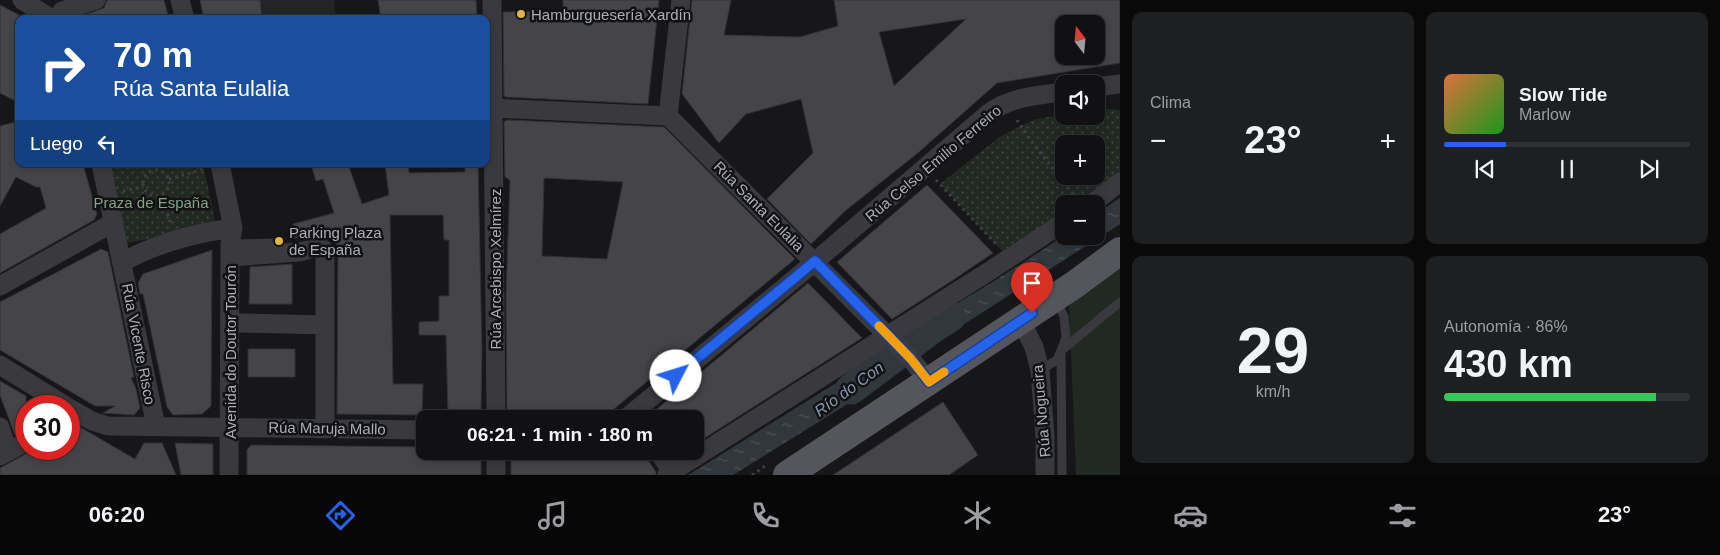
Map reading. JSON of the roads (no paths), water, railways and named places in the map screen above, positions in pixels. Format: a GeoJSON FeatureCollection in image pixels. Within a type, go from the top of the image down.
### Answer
{"type":"FeatureCollection","features":[{"type":"Feature","properties":{"kind":"main road"},"geometry":{"type":"LineString","coordinates":[[787,475],[1021,321],[1120,251]]}},
{"type":"Feature","properties":{"kind":"street"},"geometry":{"type":"LineString","coordinates":[[22,0],[59,12],[96,0]]}},
{"type":"Feature","properties":{"kind":"street"},"geometry":{"type":"LineString","coordinates":[[180,0],[184,15]]}},
{"type":"Feature","properties":{"kind":"street","name":"Rúa Arcebispo Xelmírez"},"geometry":{"type":"LineString","coordinates":[[492,0],[496,410]]}},
{"type":"Feature","properties":{"kind":"street"},"geometry":{"type":"LineString","coordinates":[[493,108],[668,116],[681,0]]}},
{"type":"Feature","properties":{"kind":"street"},"geometry":{"type":"LineString","coordinates":[[1105,86],[1120,84]]}},
{"type":"Feature","properties":{"kind":"street","name":"Rúa Celso Emilio Ferreiro"},"geometry":{"type":"LineString","coordinates":[[815,261],[997,107],[1004,103],[1027,97],[1055,93]]}},
{"type":"Feature","properties":{"kind":"street","name":"Rúa Santa Eulalia"},"geometry":{"type":"LineString","coordinates":[[668,116],[815,261],[911,359],[929,382]]}},
{"type":"Feature","properties":{"kind":"street"},"geometry":{"type":"LineString","coordinates":[[102,167],[122,262],[139,253],[217,230],[231,243],[300,252],[317,247],[322,248],[325,253],[325,428]]}},
{"type":"Feature","properties":{"kind":"street"},"geometry":{"type":"LineString","coordinates":[[215,167],[231,243]]}},
{"type":"Feature","properties":{"kind":"street"},"geometry":{"type":"LineString","coordinates":[[1103,195],[1120,182]]}},
{"type":"Feature","properties":{"kind":"street"},"geometry":{"type":"LineString","coordinates":[[0,286],[114,222]]}},
{"type":"Feature","properties":{"kind":"street"},"geometry":{"type":"LineString","coordinates":[[663,460],[670,473],[1055,228]]}},
{"type":"Feature","properties":{"kind":"street","name":"Avenida do Doutor Tourón"},"geometry":{"type":"LineString","coordinates":[[229,475],[231,243]]}},
{"type":"Feature","properties":{"kind":"street"},"geometry":{"type":"LineString","coordinates":[[638,410],[815,261]]}},
{"type":"Feature","properties":{"kind":"street","name":"Rúa Vicente Risco"},"geometry":{"type":"LineString","coordinates":[[122,262],[156,426]]}},
{"type":"Feature","properties":{"kind":"street","name":"Rúa Nogueira"},"geometry":{"type":"LineString","coordinates":[[1021,321],[1034,348],[1040,370],[1045,437],[1045,475]]}},
{"type":"Feature","properties":{"kind":"street"},"geometry":{"type":"LineString","coordinates":[[240,323],[326,325]]}},
{"type":"Feature","properties":{"kind":"street","name":"Rúa Maruja Mallo"},"geometry":{"type":"LineString","coordinates":[[0,366],[44,395]]}},
{"type":"Feature","properties":{"kind":"street","name":"Rúa Maruja Mallo"},"geometry":{"type":"LineString","coordinates":[[80,416],[100,425],[108,426],[416,430]]}},
{"type":"Feature","properties":{"kind":"street"},"geometry":{"type":"LineString","coordinates":[[0,427],[4,454],[15,448]]}},
{"type":"Feature","properties":{"kind":"street"},"geometry":{"type":"LineString","coordinates":[[496,460],[496,475]]}},
{"type":"Feature","properties":{"kind":"lane"},"geometry":{"type":"LineString","coordinates":[[231,243],[280,243]]}},
{"type":"Feature","properties":{"kind":"lane"},"geometry":{"type":"LineString","coordinates":[[1040,370],[1057,360],[1066,338],[1064,316],[1055,298]]}},
{"type":"Feature","properties":{"kind":"lane"},"geometry":{"type":"LineString","coordinates":[[1061,351],[1120,302]]}},
{"type":"Feature","properties":{"kind":"lane"},"geometry":{"type":"LineString","coordinates":[[1061,351],[1062,475]]}},
{"type":"Feature","properties":{"kind":"water"},"geometry":{"type":"Polygon","coordinates":[[[1120,198],[1120,224],[1105,234],[1105,208],[1120,198]]]}},
{"type":"Feature","properties":{"kind":"water"},"geometry":{"type":"Polygon","coordinates":[[[1055,242],[1055,245],[1087,245],[952,332],[921,347],[908,333],[1055,242]]]}},
{"type":"Feature","properties":{"kind":"water"},"geometry":{"type":"Polygon","coordinates":[[[879,355],[893,371],[870,390],[733,475],[688,475],[838,382],[879,355]]]}},
{"type":"Feature","properties":{"kind":"waterway","name":"Río do Con"},"geometry":{"type":"LineString","coordinates":[[851,389],[950,317]]}},
{"type":"Feature","properties":{"kind":"place","name":"Hamburguesería Xardín"},"geometry":{"type":"Point","coordinates":[521,14]}},
{"type":"Feature","properties":{"kind":"place","name":"Parking Plaza de España"},"geometry":{"type":"Point","coordinates":[279,241]}},
{"type":"Feature","properties":{"kind":"park label","name":"Praza de España"},"geometry":{"type":"Point","coordinates":[151,202]}}]}
